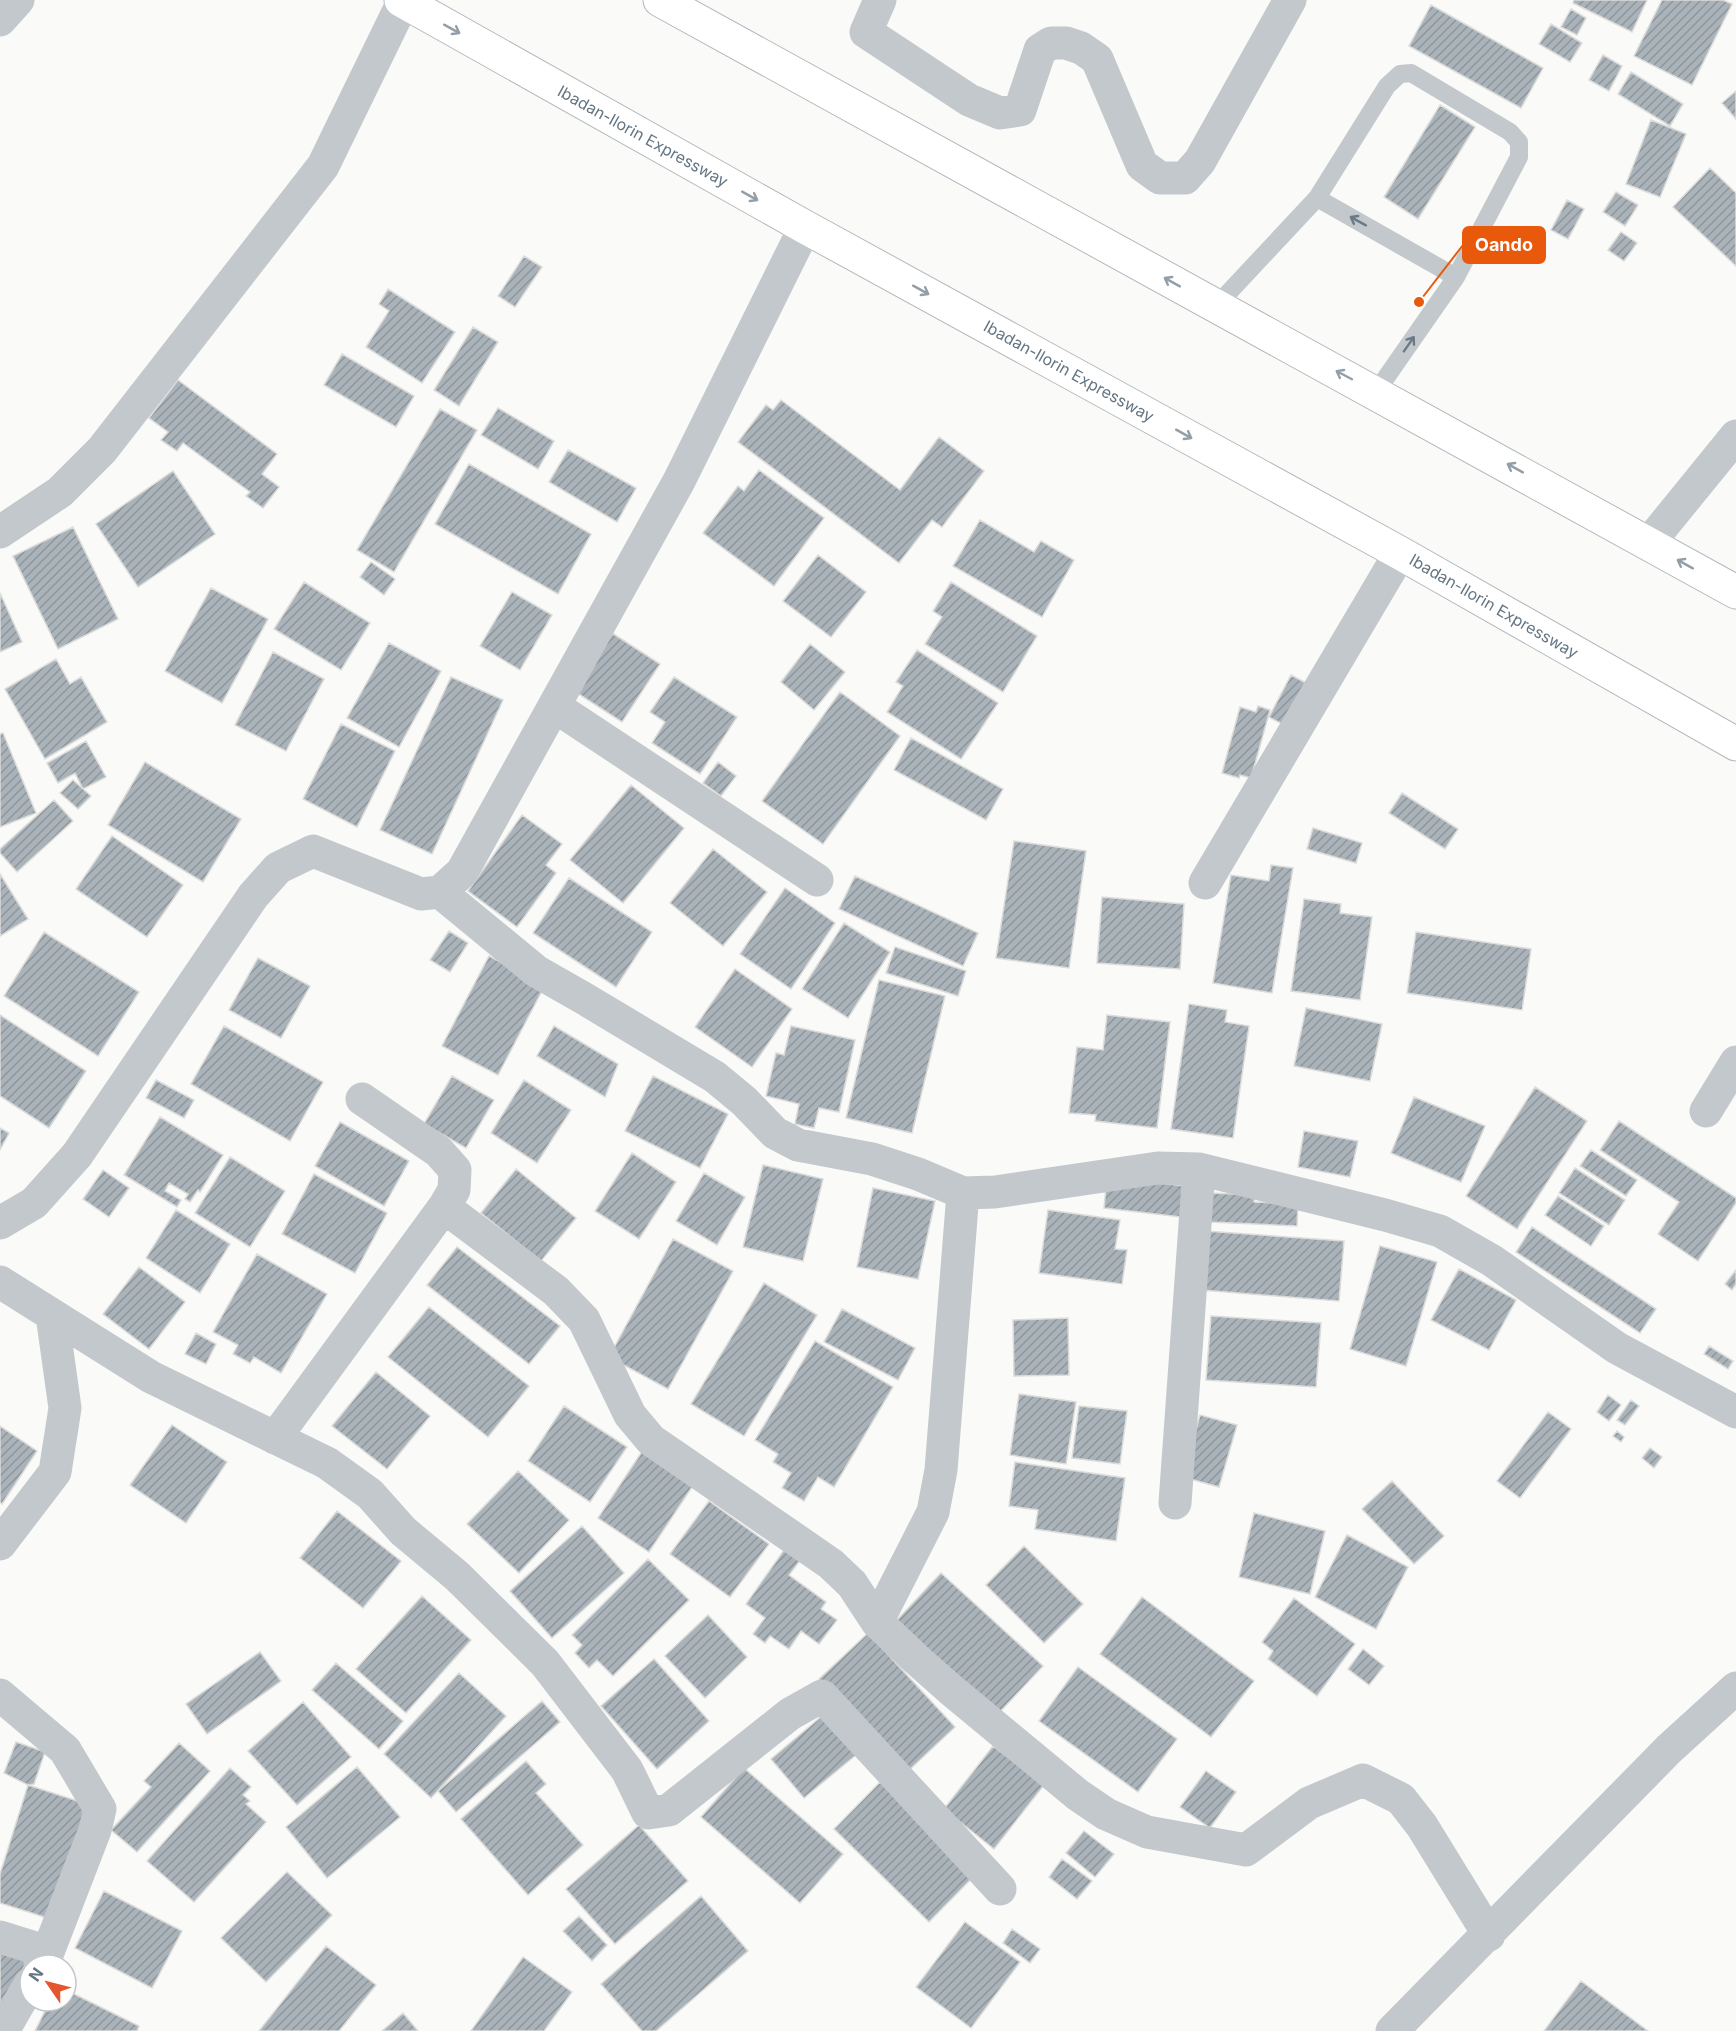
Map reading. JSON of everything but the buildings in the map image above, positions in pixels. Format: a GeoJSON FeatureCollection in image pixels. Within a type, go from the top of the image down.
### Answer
{"type":"FeatureCollection","features":[{"type":"Feature","properties":{"kind":"highway"},"geometry":{"type":"LineString","coordinates":[[660,0],[1736,592]]}},
{"type":"Feature","properties":{"kind":"highway","name":"Ibadan-Ilorin Expressway"},"geometry":{"type":"LineString","coordinates":[[402,1],[805,227],[1400,553],[1736,744]]}},
{"type":"Feature","properties":{"kind":"street"},"geometry":{"type":"LineString","coordinates":[[0,20],[18,0]]}},
{"type":"Feature","properties":{"kind":"street"},"geometry":{"type":"LineString","coordinates":[[880,0],[866,32],[969,100],[1000,113],[1020,110],[1040,50],[1051,43],[1066,43],[1081,48],[1097,59],[1142,165],[1160,178],[1185,178],[1200,161],[1290,0]]}},
{"type":"Feature","properties":{"kind":"street"},"geometry":{"type":"LineString","coordinates":[[0,532],[60,492],[102,450],[323,166],[402,1]]}},
{"type":"Feature","properties":{"kind":"street"},"geometry":{"type":"LineString","coordinates":[[0,1223],[34,1203],[77,1155],[253,896],[278,868],[313,851],[421,894],[440,892],[462,872],[679,481],[805,227]]}},
{"type":"Feature","properties":{"kind":"street"},"geometry":{"type":"LineString","coordinates":[[1649,543],[1736,436]]}},
{"type":"Feature","properties":{"kind":"street"},"geometry":{"type":"LineString","coordinates":[[1205,883],[1400,553]]}},
{"type":"Feature","properties":{"kind":"street"},"geometry":{"type":"LineString","coordinates":[[554,706],[818,880]]}},
{"type":"Feature","properties":{"kind":"street"},"geometry":{"type":"LineString","coordinates":[[440,892],[536,971],[715,1077],[744,1101],[776,1133],[798,1145],[872,1159],[918,1174],[963,1193],[995,1192],[1158,1168],[1198,1169],[1385,1215],[1440,1231],[1491,1260],[1617,1348],[1736,1412]]}},
{"type":"Feature","properties":{"kind":"street"},"geometry":{"type":"LineString","coordinates":[[1706,1111],[1736,1062]]}},
{"type":"Feature","properties":{"kind":"street"},"geometry":{"type":"LineString","coordinates":[[275,1438],[444,1207],[454,1190],[455,1170],[439,1152],[362,1099]]}},
{"type":"Feature","properties":{"kind":"street"},"geometry":{"type":"LineString","coordinates":[[1175,1503],[1198,1169]]}},
{"type":"Feature","properties":{"kind":"street"},"geometry":{"type":"LineString","coordinates":[[877,1622],[933,1512],[941,1470],[963,1193]]}},
{"type":"Feature","properties":{"kind":"street"},"geometry":{"type":"LineString","coordinates":[[444,1207],[556,1291],[584,1320],[630,1414],[651,1440],[831,1564],[852,1584],[877,1622],[950,1689],[1078,1795],[1106,1814],[1148,1832],[1246,1850],[1309,1803],[1363,1780],[1401,1799],[1422,1826],[1489,1935]]}},
{"type":"Feature","properties":{"kind":"street"},"geometry":{"type":"LineString","coordinates":[[0,1282],[151,1377],[327,1463],[370,1494],[403,1531],[457,1576],[545,1663],[627,1770],[648,1813],[669,1810],[790,1714],[822,1696],[1000,1888]]}},
{"type":"Feature","properties":{"kind":"street"},"geometry":{"type":"LineString","coordinates":[[0,1544],[55,1472],[65,1408],[52,1315]]}},
{"type":"Feature","properties":{"kind":"street"},"geometry":{"type":"LineString","coordinates":[[1392,2031],[1489,1935],[1669,1749],[1736,1688]]}},
{"type":"Feature","properties":{"kind":"street"},"geometry":{"type":"LineString","coordinates":[[0,1695],[65,1750],[100,1809],[95,1830],[46,1953]]}},
{"type":"Feature","properties":{"kind":"street"},"geometry":{"type":"LineString","coordinates":[[0,1937],[34,1953]]}},
{"type":"Feature","properties":{"kind":"street"},"geometry":{"type":"LineString","coordinates":[[3,2031],[18,2004]]}},
{"type":"Feature","properties":{"kind":"lane"},"geometry":{"type":"LineString","coordinates":[[1216,306],[1317,198],[1387,86],[1400,74],[1411,73],[1510,132],[1519,142],[1519,157],[1456,277],[1376,392]]}},
{"type":"Feature","properties":{"kind":"lane"},"geometry":{"type":"LineString","coordinates":[[1317,198],[1456,277]]}},
{"type":"Feature","properties":{"kind":"place","name":"Oando"},"geometry":{"type":"Point","coordinates":[1419,302]}}]}
